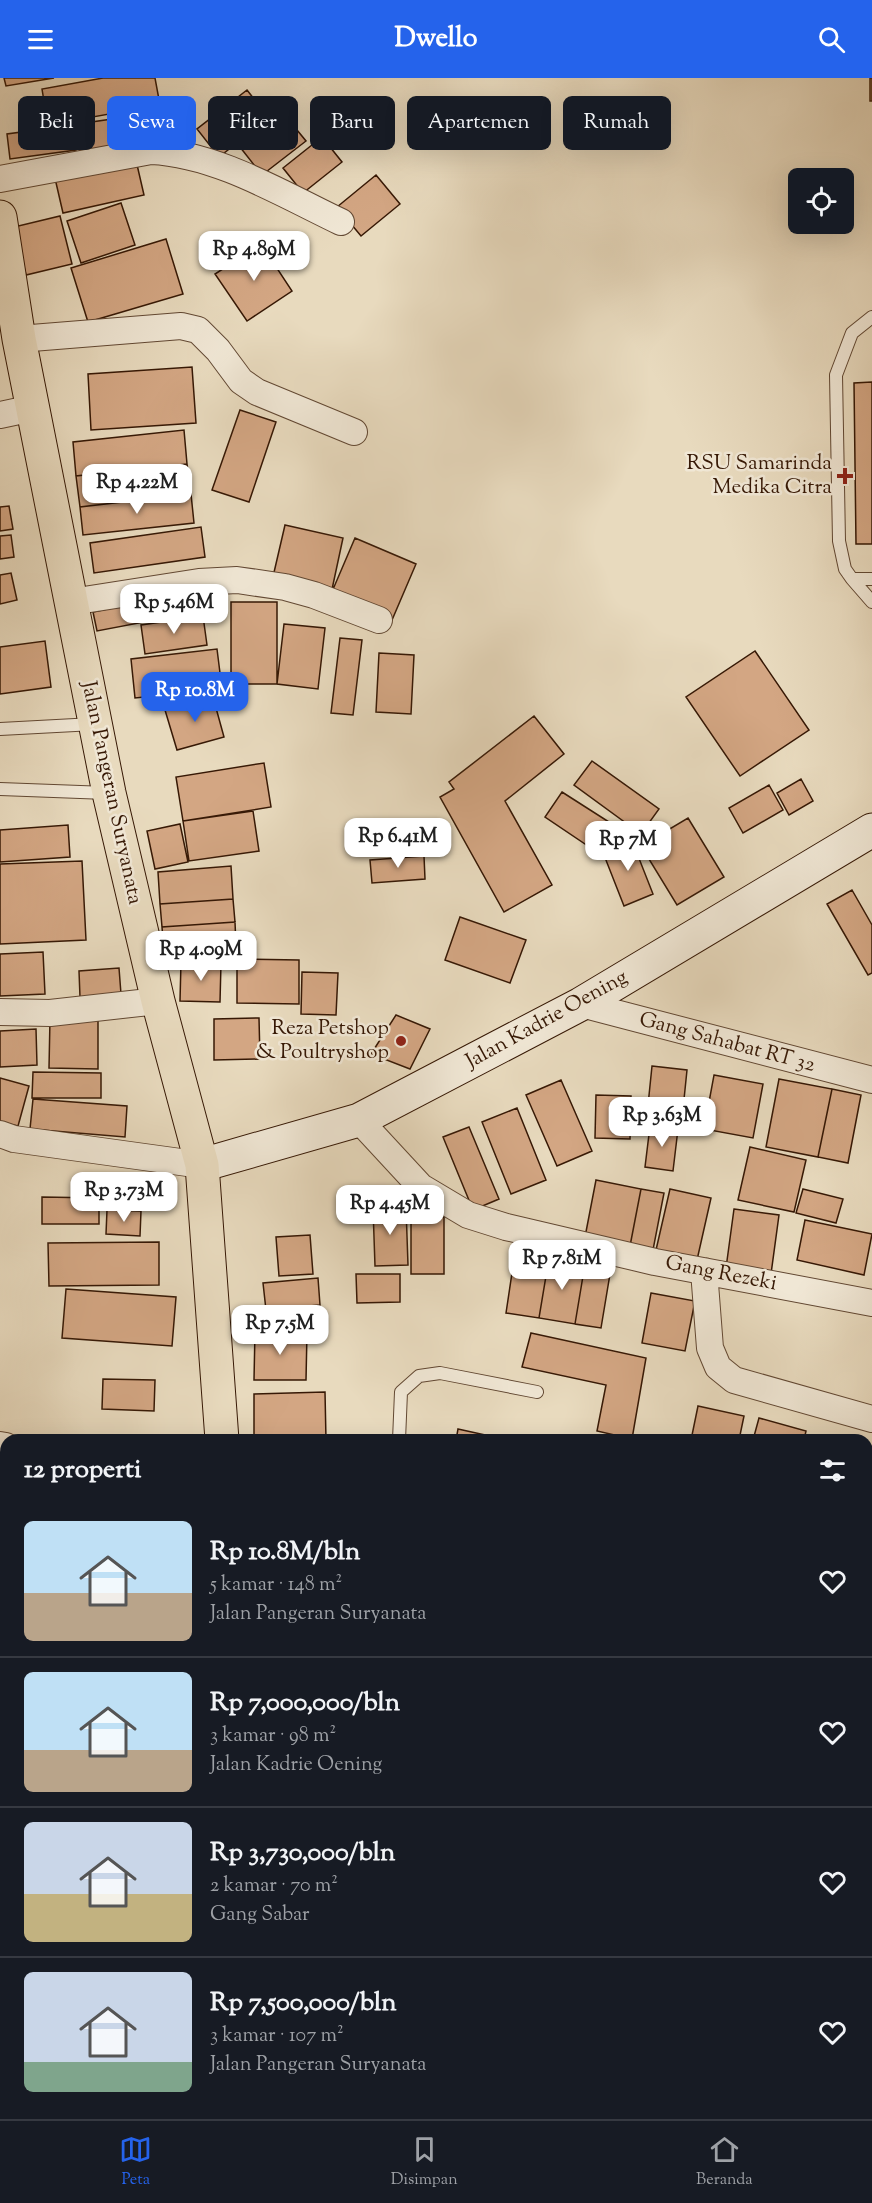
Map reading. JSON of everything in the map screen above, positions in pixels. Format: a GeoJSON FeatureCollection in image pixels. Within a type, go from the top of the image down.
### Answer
{"type":"FeatureCollection","features":[{"type":"Feature","properties":{"kind":"main road","name":"Jalan Pangeran Suryanata"},"geometry":{"type":"LineString","coordinates":[[0,217],[19,339],[109,793],[158,1001],[202,1165],[222,1434]]}},
{"type":"Feature","properties":{"kind":"main road","name":"Jalan Kadrie Oening"},"geometry":{"type":"LineString","coordinates":[[202,1165],[359,1120],[581,1004],[872,830]]}},
{"type":"Feature","properties":{"kind":"street"},"geometry":{"type":"LineString","coordinates":[[0,179],[151,151],[173,152],[214,162],[341,222]]}},
{"type":"Feature","properties":{"kind":"street"},"geometry":{"type":"LineString","coordinates":[[19,339],[181,326],[198,330],[218,350],[240,381],[257,392],[354,432]]}},
{"type":"Feature","properties":{"kind":"street"},"geometry":{"type":"LineString","coordinates":[[0,415],[33,408]]}},
{"type":"Feature","properties":{"kind":"street"},"geometry":{"type":"LineString","coordinates":[[71,602],[199,582],[237,580],[285,587],[314,595],[379,620]]}},
{"type":"Feature","properties":{"kind":"street"},"geometry":{"type":"LineString","coordinates":[[0,1012],[50,1013],[158,1001]]}},
{"type":"Feature","properties":{"kind":"street","name":"Gang Sahabat RT 32"},"geometry":{"type":"LineString","coordinates":[[581,1004],[872,1080]]}},
{"type":"Feature","properties":{"kind":"street","name":"Gang Rezeki"},"geometry":{"type":"LineString","coordinates":[[359,1120],[421,1187],[468,1215],[506,1227],[704,1271],[872,1303]]}},
{"type":"Feature","properties":{"kind":"street"},"geometry":{"type":"LineString","coordinates":[[0,1134],[14,1139],[202,1165]]}},
{"type":"Feature","properties":{"kind":"street"},"geometry":{"type":"LineString","coordinates":[[704,1271],[710,1348],[718,1367],[734,1380],[872,1419]]}},
{"type":"Feature","properties":{"kind":"lane"},"geometry":{"type":"LineString","coordinates":[[872,317],[852,333],[837,375],[839,542],[844,568],[872,602]]}},
{"type":"Feature","properties":{"kind":"lane"},"geometry":{"type":"LineString","coordinates":[[852,579],[872,579]]}},
{"type":"Feature","properties":{"kind":"lane"},"geometry":{"type":"LineString","coordinates":[[0,729],[95,724]]}},
{"type":"Feature","properties":{"kind":"lane"},"geometry":{"type":"LineString","coordinates":[[0,789],[109,793]]}},
{"type":"Feature","properties":{"kind":"lane"},"geometry":{"type":"LineString","coordinates":[[399,1434],[401,1392],[419,1376],[440,1373],[537,1392]]}},
{"type":"Feature","properties":{"kind":"building"},"geometry":{"type":"Polygon","coordinates":[[[4,78],[54,78],[6,86],[4,78]]]}},
{"type":"Feature","properties":{"kind":"building"},"geometry":{"type":"Polygon","coordinates":[[[103,78],[155,78],[158,96],[107,96],[107,114],[95,117],[95,96],[43,96],[42,89],[103,78]]]}},
{"type":"Feature","properties":{"kind":"building"},"geometry":{"type":"Polygon","coordinates":[[[870,78],[872,78],[872,101],[870,101],[870,78]]]}},
{"type":"Feature","properties":{"kind":"building"},"geometry":{"type":"Polygon","coordinates":[[[247,90],[252,96],[239,96],[247,90]]]}},
{"type":"Feature","properties":{"kind":"building"},"geometry":{"type":"Polygon","coordinates":[[[107,120],[107,148],[82,152],[82,150],[95,150],[95,122],[107,120]]]}},
{"type":"Feature","properties":{"kind":"building"},"geometry":{"type":"Polygon","coordinates":[[[208,120],[208,143],[197,129],[208,120]]]}},
{"type":"Feature","properties":{"kind":"building"},"geometry":{"type":"Polygon","coordinates":[[[298,131],[306,141],[298,147],[298,131]]]}},
{"type":"Feature","properties":{"kind":"building"},"geometry":{"type":"Polygon","coordinates":[[[18,132],[18,150],[76,150],[10,159],[7,134],[18,132]]]}},
{"type":"Feature","properties":{"kind":"building"},"geometry":{"type":"Polygon","coordinates":[[[310,147],[310,150],[332,150],[342,162],[303,193],[283,168],[310,147]]]}},
{"type":"Feature","properties":{"kind":"building"},"geometry":{"type":"Polygon","coordinates":[[[214,150],[228,150],[219,157],[214,150]]]}},
{"type":"Feature","properties":{"kind":"building"},"geometry":{"type":"Polygon","coordinates":[[[242,150],[294,150],[262,175],[242,150]]]}},
{"type":"Feature","properties":{"kind":"building"},"geometry":{"type":"Polygon","coordinates":[[[135,156],[144,195],[63,213],[54,174],[135,156]]]}},
{"type":"Feature","properties":{"kind":"building"},"geometry":{"type":"Polygon","coordinates":[[[376,175],[400,204],[361,236],[337,207],[376,175]]]}},
{"type":"Feature","properties":{"kind":"building"},"geometry":{"type":"Polygon","coordinates":[[[121,203],[135,245],[81,263],[67,221],[121,203]]]}},
{"type":"Feature","properties":{"kind":"building"},"geometry":{"type":"Polygon","coordinates":[[[60,216],[72,264],[26,275],[14,227],[60,216]]]}},
{"type":"Feature","properties":{"kind":"building"},"geometry":{"type":"Polygon","coordinates":[[[166,239],[183,294],[88,322],[71,268],[166,239]]]}},
{"type":"Feature","properties":{"kind":"building"},"geometry":{"type":"Polygon","coordinates":[[[261,244],[292,291],[247,321],[215,274],[261,244]]]}},
{"type":"Feature","properties":{"kind":"building"},"geometry":{"type":"Polygon","coordinates":[[[192,367],[196,423],[91,430],[88,374],[192,367]]]}},
{"type":"Feature","properties":{"kind":"building"},"geometry":{"type":"Polygon","coordinates":[[[872,382],[872,544],[856,544],[854,383],[872,382]]]}},
{"type":"Feature","properties":{"kind":"building"},"geometry":{"type":"Polygon","coordinates":[[[240,410],[276,422],[249,502],[212,490],[240,410]]]}},
{"type":"Feature","properties":{"kind":"building"},"geometry":{"type":"Polygon","coordinates":[[[184,430],[187,464],[76,476],[73,442],[184,430]]]}},
{"type":"Feature","properties":{"kind":"building"},"geometry":{"type":"Polygon","coordinates":[[[187,464],[191,494],[80,507],[76,476],[187,464]]]}},
{"type":"Feature","properties":{"kind":"building"},"geometry":{"type":"Polygon","coordinates":[[[191,494],[194,523],[83,535],[80,507],[191,494]]]}},
{"type":"Feature","properties":{"kind":"building"},"geometry":{"type":"Polygon","coordinates":[[[9,506],[13,529],[0,531],[0,507],[9,506]]]}},
{"type":"Feature","properties":{"kind":"building"},"geometry":{"type":"Polygon","coordinates":[[[285,525],[343,538],[331,594],[272,581],[285,525]]]}},
{"type":"Feature","properties":{"kind":"building"},"geometry":{"type":"Polygon","coordinates":[[[201,527],[205,557],[94,573],[90,543],[201,527]]]}},
{"type":"Feature","properties":{"kind":"building"},"geometry":{"type":"Polygon","coordinates":[[[11,535],[14,557],[0,559],[0,536],[11,535]]]}},
{"type":"Feature","properties":{"kind":"building"},"geometry":{"type":"Polygon","coordinates":[[[355,538],[416,564],[392,620],[331,594],[355,538]]]}},
{"type":"Feature","properties":{"kind":"building"},"geometry":{"type":"Polygon","coordinates":[[[11,573],[17,600],[0,604],[0,575],[11,573]]]}},
{"type":"Feature","properties":{"kind":"building"},"geometry":{"type":"Polygon","coordinates":[[[214,592],[217,613],[175,619],[172,598],[214,592]]]}},
{"type":"Feature","properties":{"kind":"building"},"geometry":{"type":"Polygon","coordinates":[[[156,599],[160,619],[97,631],[93,612],[156,599]]]}},
{"type":"Feature","properties":{"kind":"building"},"geometry":{"type":"Polygon","coordinates":[[[231,602],[277,602],[277,684],[231,684],[231,602]]]}},
{"type":"Feature","properties":{"kind":"building"},"geometry":{"type":"Polygon","coordinates":[[[203,616],[207,645],[145,654],[141,625],[203,616]]]}},
{"type":"Feature","properties":{"kind":"building"},"geometry":{"type":"Polygon","coordinates":[[[284,624],[325,628],[318,689],[277,684],[284,624]]]}},
{"type":"Feature","properties":{"kind":"building"},"geometry":{"type":"Polygon","coordinates":[[[340,638],[362,640],[353,715],[331,713],[340,638]]]}},
{"type":"Feature","properties":{"kind":"building"},"geometry":{"type":"Polygon","coordinates":[[[45,641],[51,687],[0,694],[0,647],[45,641]]]}},
{"type":"Feature","properties":{"kind":"building"},"geometry":{"type":"Polygon","coordinates":[[[217,649],[222,689],[135,698],[131,659],[217,649]]]}},
{"type":"Feature","properties":{"kind":"building"},"geometry":{"type":"Polygon","coordinates":[[[755,651],[809,730],[740,776],[686,697],[755,651]]]}},
{"type":"Feature","properties":{"kind":"building"},"geometry":{"type":"Polygon","coordinates":[[[379,653],[414,655],[411,714],[376,712],[379,653]]]}},
{"type":"Feature","properties":{"kind":"building"},"geometry":{"type":"Polygon","coordinates":[[[213,697],[224,737],[177,750],[165,710],[213,697]]]}},
{"type":"Feature","properties":{"kind":"building"},"geometry":{"type":"Polygon","coordinates":[[[534,716],[564,754],[505,801],[552,885],[504,912],[440,797],[454,789],[449,782],[534,716]]]}},
{"type":"Feature","properties":{"kind":"building"},"geometry":{"type":"Polygon","coordinates":[[[592,761],[659,809],[641,834],[574,785],[592,761]]]}},
{"type":"Feature","properties":{"kind":"building"},"geometry":{"type":"Polygon","coordinates":[[[264,763],[271,807],[183,821],[176,777],[264,763]]]}},
{"type":"Feature","properties":{"kind":"building"},"geometry":{"type":"Polygon","coordinates":[[[801,779],[813,801],[789,815],[777,793],[801,779]]]}},
{"type":"Feature","properties":{"kind":"building"},"geometry":{"type":"Polygon","coordinates":[[[769,785],[783,810],[743,833],[729,808],[769,785]]]}},
{"type":"Feature","properties":{"kind":"building"},"geometry":{"type":"Polygon","coordinates":[[[562,792],[609,822],[591,848],[545,817],[562,792]]]}},
{"type":"Feature","properties":{"kind":"building"},"geometry":{"type":"Polygon","coordinates":[[[253,811],[259,851],[189,861],[183,821],[253,811]]]}},
{"type":"Feature","properties":{"kind":"building"},"geometry":{"type":"Polygon","coordinates":[[[688,818],[724,877],[677,905],[641,846],[688,818]]]}},
{"type":"Feature","properties":{"kind":"building"},"geometry":{"type":"Polygon","coordinates":[[[180,824],[188,862],[155,869],[147,831],[180,824]]]}},
{"type":"Feature","properties":{"kind":"building"},"geometry":{"type":"Polygon","coordinates":[[[68,825],[70,857],[0,862],[0,830],[68,825]]]}},
{"type":"Feature","properties":{"kind":"building"},"geometry":{"type":"Polygon","coordinates":[[[631,838],[653,894],[624,906],[602,850],[631,838]]]}},
{"type":"Feature","properties":{"kind":"building"},"geometry":{"type":"Polygon","coordinates":[[[424,856],[425,879],[372,883],[370,860],[424,856]]]}},
{"type":"Feature","properties":{"kind":"building"},"geometry":{"type":"Polygon","coordinates":[[[82,861],[86,940],[0,944],[0,864],[82,861]]]}},
{"type":"Feature","properties":{"kind":"building"},"geometry":{"type":"Polygon","coordinates":[[[231,866],[233,899],[160,904],[158,872],[231,866]]]}},
{"type":"Feature","properties":{"kind":"building"},"geometry":{"type":"Polygon","coordinates":[[[852,890],[872,925],[872,973],[868,975],[827,904],[852,890]]]}},
{"type":"Feature","properties":{"kind":"building"},"geometry":{"type":"Polygon","coordinates":[[[233,899],[235,922],[162,927],[160,904],[233,899]]]}},
{"type":"Feature","properties":{"kind":"building"},"geometry":{"type":"Polygon","coordinates":[[[460,917],[526,940],[510,983],[445,960],[460,917]]]}},
{"type":"Feature","properties":{"kind":"building"},"geometry":{"type":"Polygon","coordinates":[[[235,922],[236,946],[164,951],[162,927],[235,922]]]}},
{"type":"Feature","properties":{"kind":"building"},"geometry":{"type":"Polygon","coordinates":[[[43,952],[45,994],[0,996],[0,954],[43,952]]]}},
{"type":"Feature","properties":{"kind":"building"},"geometry":{"type":"Polygon","coordinates":[[[237,959],[299,960],[299,1004],[237,1003],[237,959]]]}},
{"type":"Feature","properties":{"kind":"building"},"geometry":{"type":"Polygon","coordinates":[[[181,962],[221,963],[220,1002],[180,1001],[181,962]]]}},
{"type":"Feature","properties":{"kind":"building"},"geometry":{"type":"Polygon","coordinates":[[[119,968],[121,994],[80,997],[79,971],[119,968]]]}},
{"type":"Feature","properties":{"kind":"building"},"geometry":{"type":"Polygon","coordinates":[[[302,972],[338,973],[336,1015],[301,1014],[302,972]]]}},
{"type":"Feature","properties":{"kind":"building","name":"Reza Petshop & Poultryshop"},"geometry":{"type":"Polygon","coordinates":[[[396,1015],[430,1029],[410,1069],[371,1054],[396,1015]]]}},
{"type":"Feature","properties":{"kind":"building"},"geometry":{"type":"Polygon","coordinates":[[[259,1018],[260,1059],[214,1060],[214,1019],[259,1018]]]}},
{"type":"Feature","properties":{"kind":"building"},"geometry":{"type":"Polygon","coordinates":[[[50,1019],[98,1020],[98,1069],[49,1068],[50,1019]]]}},
{"type":"Feature","properties":{"kind":"building"},"geometry":{"type":"Polygon","coordinates":[[[36,1029],[37,1065],[0,1067],[0,1031],[36,1029]]]}},
{"type":"Feature","properties":{"kind":"building"},"geometry":{"type":"Polygon","coordinates":[[[652,1066],[687,1070],[682,1119],[647,1115],[652,1066]]]}},
{"type":"Feature","properties":{"kind":"building"},"geometry":{"type":"Polygon","coordinates":[[[33,1072],[101,1073],[101,1098],[32,1098],[33,1072]]]}},
{"type":"Feature","properties":{"kind":"building"},"geometry":{"type":"Polygon","coordinates":[[[714,1075],[763,1084],[753,1138],[704,1129],[714,1075]]]}},
{"type":"Feature","properties":{"kind":"building"},"geometry":{"type":"Polygon","coordinates":[[[0,1078],[29,1086],[18,1126],[0,1122],[0,1078]]]}},
{"type":"Feature","properties":{"kind":"building"},"geometry":{"type":"Polygon","coordinates":[[[779,1079],[832,1089],[818,1157],[766,1147],[779,1079]]]}},
{"type":"Feature","properties":{"kind":"building"},"geometry":{"type":"Polygon","coordinates":[[[561,1080],[592,1151],[557,1166],[526,1095],[561,1080]]]}},
{"type":"Feature","properties":{"kind":"building"},"geometry":{"type":"Polygon","coordinates":[[[832,1089],[861,1095],[848,1163],[818,1157],[832,1089]]]}},
{"type":"Feature","properties":{"kind":"building"},"geometry":{"type":"Polygon","coordinates":[[[596,1095],[631,1096],[630,1139],[595,1138],[596,1095]]]}},
{"type":"Feature","properties":{"kind":"building"},"geometry":{"type":"Polygon","coordinates":[[[33,1099],[127,1106],[125,1137],[30,1129],[33,1099]]]}},
{"type":"Feature","properties":{"kind":"building"},"geometry":{"type":"Polygon","coordinates":[[[517,1108],[546,1180],[511,1194],[482,1122],[517,1108]]]}},
{"type":"Feature","properties":{"kind":"building"},"geometry":{"type":"Polygon","coordinates":[[[650,1126],[678,1129],[673,1171],[645,1167],[650,1126]]]}},
{"type":"Feature","properties":{"kind":"building"},"geometry":{"type":"Polygon","coordinates":[[[469,1127],[499,1199],[473,1210],[443,1137],[469,1127]]]}},
{"type":"Feature","properties":{"kind":"building"},"geometry":{"type":"Polygon","coordinates":[[[750,1147],[806,1160],[794,1212],[738,1200],[750,1147]]]}},
{"type":"Feature","properties":{"kind":"building"},"geometry":{"type":"Polygon","coordinates":[[[596,1180],[641,1189],[630,1246],[585,1237],[596,1180]]]}},
{"type":"Feature","properties":{"kind":"building"},"geometry":{"type":"Polygon","coordinates":[[[641,1189],[664,1193],[653,1250],[630,1246],[641,1189]]]}},
{"type":"Feature","properties":{"kind":"building"},"geometry":{"type":"Polygon","coordinates":[[[670,1189],[711,1198],[697,1260],[656,1250],[670,1189]]]}},
{"type":"Feature","properties":{"kind":"building"},"geometry":{"type":"Polygon","coordinates":[[[803,1189],[843,1199],[836,1223],[796,1213],[803,1189]]]}},
{"type":"Feature","properties":{"kind":"building"},"geometry":{"type":"Polygon","coordinates":[[[42,1197],[99,1198],[99,1224],[42,1224],[42,1197]]]}},
{"type":"Feature","properties":{"kind":"building"},"geometry":{"type":"Polygon","coordinates":[[[406,1207],[408,1265],[375,1266],[373,1208],[406,1207]]]}},
{"type":"Feature","properties":{"kind":"building"},"geometry":{"type":"Polygon","coordinates":[[[734,1209],[779,1215],[771,1274],[726,1268],[734,1209]]]}},
{"type":"Feature","properties":{"kind":"building"},"geometry":{"type":"Polygon","coordinates":[[[107,1210],[141,1211],[140,1236],[106,1234],[107,1210]]]}},
{"type":"Feature","properties":{"kind":"building"},"geometry":{"type":"Polygon","coordinates":[[[411,1217],[444,1217],[444,1274],[411,1274],[411,1217]]]}},
{"type":"Feature","properties":{"kind":"building"},"geometry":{"type":"Polygon","coordinates":[[[805,1220],[872,1234],[864,1275],[797,1260],[805,1220]]]}},
{"type":"Feature","properties":{"kind":"building"},"geometry":{"type":"Polygon","coordinates":[[[310,1235],[313,1274],[279,1276],[276,1237],[310,1235]]]}},
{"type":"Feature","properties":{"kind":"building"},"geometry":{"type":"Polygon","coordinates":[[[159,1242],[159,1285],[49,1286],[48,1243],[159,1242]]]}},
{"type":"Feature","properties":{"kind":"building"},"geometry":{"type":"Polygon","coordinates":[[[515,1253],[549,1258],[539,1318],[506,1313],[515,1253]]]}},
{"type":"Feature","properties":{"kind":"building"},"geometry":{"type":"Polygon","coordinates":[[[549,1258],[585,1264],[575,1324],[539,1318],[549,1258]]]}},
{"type":"Feature","properties":{"kind":"building"},"geometry":{"type":"Polygon","coordinates":[[[585,1264],[611,1268],[601,1328],[575,1324],[585,1264]]]}},
{"type":"Feature","properties":{"kind":"building"},"geometry":{"type":"Polygon","coordinates":[[[356,1274],[400,1274],[400,1302],[357,1303],[356,1274]]]}},
{"type":"Feature","properties":{"kind":"building"},"geometry":{"type":"Polygon","coordinates":[[[318,1278],[320,1305],[266,1310],[263,1283],[318,1278]]]}},
{"type":"Feature","properties":{"kind":"building"},"geometry":{"type":"Polygon","coordinates":[[[66,1289],[176,1297],[172,1346],[62,1338],[66,1289]]]}},
{"type":"Feature","properties":{"kind":"building"},"geometry":{"type":"Polygon","coordinates":[[[651,1293],[695,1301],[685,1351],[642,1343],[651,1293]]]}},
{"type":"Feature","properties":{"kind":"building"},"geometry":{"type":"Polygon","coordinates":[[[255,1331],[307,1332],[306,1380],[254,1380],[255,1331]]]}},
{"type":"Feature","properties":{"kind":"building"},"geometry":{"type":"Polygon","coordinates":[[[531,1333],[646,1358],[633,1434],[610,1434],[597,1431],[606,1385],[522,1367],[531,1333]]]}},
{"type":"Feature","properties":{"kind":"building"},"geometry":{"type":"Polygon","coordinates":[[[103,1379],[155,1380],[154,1411],[102,1409],[103,1379]]]}},
{"type":"Feature","properties":{"kind":"building"},"geometry":{"type":"Polygon","coordinates":[[[325,1392],[326,1434],[254,1434],[254,1394],[325,1392]]]}},
{"type":"Feature","properties":{"kind":"building"},"geometry":{"type":"Polygon","coordinates":[[[698,1406],[744,1416],[740,1434],[692,1434],[698,1406]]]}},
{"type":"Feature","properties":{"kind":"building"},"geometry":{"type":"Polygon","coordinates":[[[759,1418],[806,1431],[805,1434],[755,1434],[759,1418]]]}},
{"type":"Feature","properties":{"kind":"building"},"geometry":{"type":"Polygon","coordinates":[[[458,1429],[481,1434],[457,1434],[458,1429]]]}},
{"type":"Feature","properties":{"kind":"place","name":"RSU Samarinda Medika Citra"},"geometry":{"type":"Point","coordinates":[845,476]}},
{"type":"Feature","properties":{"kind":"place","name":"Reza Petshop & Poultryshop"},"geometry":{"type":"Point","coordinates":[401,1041]}}]}
